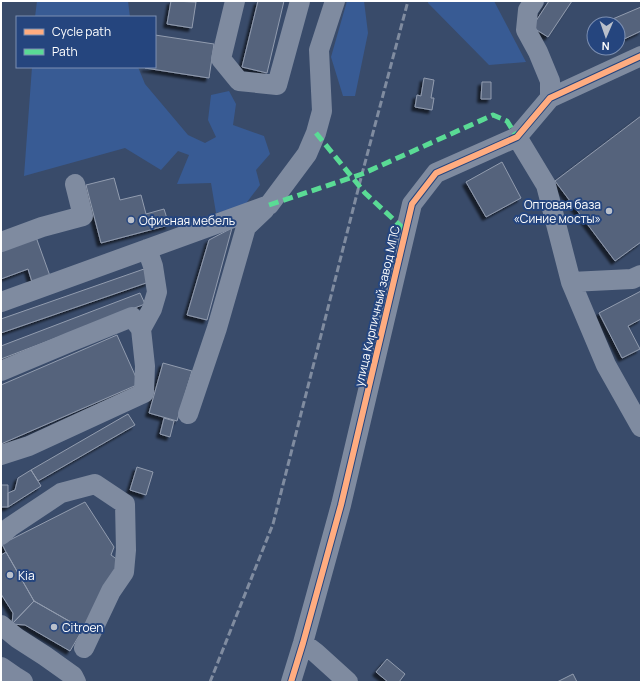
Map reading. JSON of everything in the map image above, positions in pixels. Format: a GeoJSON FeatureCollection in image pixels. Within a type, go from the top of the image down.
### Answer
{"type":"FeatureCollection","features":[{"type":"Feature","properties":{"kind":"main road"},"geometry":{"type":"LineString","coordinates":[[1,668],[22,682]]}},
{"type":"Feature","properties":{"kind":"street"},"geometry":{"type":"LineString","coordinates":[[235,1],[221,59],[239,81],[277,85],[300,1]]}},
{"type":"Feature","properties":{"kind":"street"},"geometry":{"type":"LineString","coordinates":[[188,414],[217,328],[246,227],[269,205],[307,154],[316,133],[322,111],[319,50],[335,1]]}},
{"type":"Feature","properties":{"kind":"street"},"geometry":{"type":"LineString","coordinates":[[534,1],[528,10],[526,30],[538,52],[550,82],[550,98]]}},
{"type":"Feature","properties":{"kind":"street","name":"улица Кирпичный завод МПС"},"geometry":{"type":"LineString","coordinates":[[291,682],[303,644],[341,505],[412,204],[436,173],[516,137],[550,98],[641,56]]}},
{"type":"Feature","properties":{"kind":"street"},"geometry":{"type":"LineString","coordinates":[[516,137],[546,185],[571,282],[606,365],[641,427]]}},
{"type":"Feature","properties":{"kind":"street"},"geometry":{"type":"LineString","coordinates":[[1,242],[42,227],[84,216],[75,184]]}},
{"type":"Feature","properties":{"kind":"street"},"geometry":{"type":"LineString","coordinates":[[1,302],[269,205]]}},
{"type":"Feature","properties":{"kind":"street"},"geometry":{"type":"LineString","coordinates":[[141,329],[152,309],[157,292],[153,266],[147,249]]}},
{"type":"Feature","properties":{"kind":"street"},"geometry":{"type":"LineString","coordinates":[[571,282],[632,279],[641,275]]}},
{"type":"Feature","properties":{"kind":"street"},"geometry":{"type":"LineString","coordinates":[[1,371],[132,318],[141,329],[145,366],[144,393],[29,446],[1,455]]}},
{"type":"Feature","properties":{"kind":"street"},"geometry":{"type":"LineString","coordinates":[[1,535],[10,527],[61,493],[95,484],[125,504],[126,550],[124,572],[111,591],[84,648]]}},
{"type":"Feature","properties":{"kind":"street"},"geometry":{"type":"LineString","coordinates":[[1,625],[17,638],[73,676],[76,682]]}},
{"type":"Feature","properties":{"kind":"street"},"geometry":{"type":"LineString","coordinates":[[303,644],[316,653],[348,682]]}},
{"type":"Feature","properties":{"kind":"shaded area"},"geometry":{"type":"Polygon","coordinates":[[[37,1],[128,1],[130,16],[35,16],[37,1]]]}},
{"type":"Feature","properties":{"kind":"shaded area"},"geometry":{"type":"Polygon","coordinates":[[[347,1],[364,1],[368,33],[355,96],[343,96],[331,57],[347,1]]]}},
{"type":"Feature","properties":{"kind":"shaded area"},"geometry":{"type":"Polygon","coordinates":[[[428,1],[494,1],[526,62],[489,65],[428,3],[428,1]]]}},
{"type":"Feature","properties":{"kind":"shaded area"},"geometry":{"type":"Polygon","coordinates":[[[32,68],[138,68],[145,84],[188,135],[205,143],[216,137],[208,120],[211,95],[229,91],[236,104],[233,125],[264,136],[270,154],[256,170],[260,185],[244,206],[216,213],[211,183],[177,184],[189,155],[178,151],[161,170],[125,148],[24,176],[32,68]]]}},
{"type":"Feature","properties":{"kind":"building"},"geometry":{"type":"Polygon","coordinates":[[[171,1],[196,2],[192,28],[167,24],[171,1]]]}},
{"type":"Feature","properties":{"kind":"building"},"geometry":{"type":"Polygon","coordinates":[[[258,1],[284,1],[267,73],[242,67],[258,1]]]}},
{"type":"Feature","properties":{"kind":"building"},"geometry":{"type":"Polygon","coordinates":[[[549,1],[572,1],[548,37],[532,27],[549,1]]]}},
{"type":"Feature","properties":{"kind":"building"},"geometry":{"type":"Polygon","coordinates":[[[641,7],[641,31],[626,38],[626,16],[620,16],[641,7]]]}},
{"type":"Feature","properties":{"kind":"building"},"geometry":{"type":"Polygon","coordinates":[[[156,35],[214,44],[209,78],[145,68],[156,68],[156,35]]]}},
{"type":"Feature","properties":{"kind":"building"},"geometry":{"type":"Polygon","coordinates":[[[424,78],[434,80],[431,98],[434,98],[432,110],[415,107],[417,95],[421,96],[424,78]]]}},
{"type":"Feature","properties":{"kind":"building"},"geometry":{"type":"Polygon","coordinates":[[[482,82],[491,82],[491,99],[481,99],[482,82]]]}},
{"type":"Feature","properties":{"kind":"building","name":"Оптовая база «Синие мосты»"},"geometry":{"type":"Polygon","coordinates":[[[641,116],[641,242],[615,261],[555,181],[641,116]]]}},
{"type":"Feature","properties":{"kind":"building"},"geometry":{"type":"Polygon","coordinates":[[[502,162],[521,198],[486,217],[466,182],[502,162]]]}},
{"type":"Feature","properties":{"kind":"building"},"geometry":{"type":"Polygon","coordinates":[[[114,178],[120,200],[141,195],[146,214],[164,209],[169,225],[101,243],[86,185],[114,178]]]}},
{"type":"Feature","properties":{"kind":"building"},"geometry":{"type":"Polygon","coordinates":[[[232,228],[207,320],[187,315],[209,240],[232,228]]]}},
{"type":"Feature","properties":{"kind":"building"},"geometry":{"type":"Polygon","coordinates":[[[36,237],[50,276],[32,282],[28,269],[1,279],[1,250],[36,237]]]}},
{"type":"Feature","properties":{"kind":"building"},"geometry":{"type":"Polygon","coordinates":[[[144,269],[149,282],[1,333],[1,319],[144,269]]]}},
{"type":"Feature","properties":{"kind":"building"},"geometry":{"type":"Polygon","coordinates":[[[641,291],[641,319],[628,326],[640,349],[622,358],[599,313],[641,291]]]}},
{"type":"Feature","properties":{"kind":"building"},"geometry":{"type":"Polygon","coordinates":[[[140,293],[145,304],[1,359],[1,346],[140,293]]]}},
{"type":"Feature","properties":{"kind":"building"},"geometry":{"type":"Polygon","coordinates":[[[117,335],[139,384],[1,444],[1,385],[117,335]]]}},
{"type":"Feature","properties":{"kind":"building"},"geometry":{"type":"Polygon","coordinates":[[[163,363],[192,371],[177,421],[149,413],[163,363]]]}},
{"type":"Feature","properties":{"kind":"building"},"geometry":{"type":"Polygon","coordinates":[[[128,414],[135,425],[38,481],[31,470],[128,414]]]}},
{"type":"Feature","properties":{"kind":"building"},"geometry":{"type":"Polygon","coordinates":[[[164,418],[174,421],[170,437],[160,434],[164,418]]]}},
{"type":"Feature","properties":{"kind":"building"},"geometry":{"type":"Polygon","coordinates":[[[137,467],[153,472],[146,495],[130,490],[137,467]]]}},
{"type":"Feature","properties":{"kind":"building"},"geometry":{"type":"Polygon","coordinates":[[[31,470],[41,486],[8,507],[8,493],[15,490],[18,478],[31,470]]]}},
{"type":"Feature","properties":{"kind":"building"},"geometry":{"type":"Polygon","coordinates":[[[1,485],[8,485],[8,507],[1,507],[1,485]]]}},
{"type":"Feature","properties":{"kind":"building"},"geometry":{"type":"Polygon","coordinates":[[[85,502],[114,547],[111,555],[122,563],[83,629],[34,601],[2,544],[85,502]]]}},
{"type":"Feature","properties":{"kind":"building","name":"Kia"},"geometry":{"type":"Polygon","coordinates":[[[6,552],[34,601],[12,624],[13,613],[1,594],[1,555],[6,552]]]}},
{"type":"Feature","properties":{"kind":"building","name":"Citroen"},"geometry":{"type":"Polygon","coordinates":[[[34,601],[83,629],[70,651],[25,625],[12,624],[34,601]]]}},
{"type":"Feature","properties":{"kind":"building"},"geometry":{"type":"Polygon","coordinates":[[[387,659],[405,674],[399,682],[388,682],[376,672],[387,659]]]}},
{"type":"Feature","properties":{"kind":"building"},"geometry":{"type":"Polygon","coordinates":[[[573,674],[577,682],[557,682],[573,674]]]}},
{"type":"Feature","properties":{"kind":"railway"},"geometry":{"type":"LineString","coordinates":[[210,682],[273,524],[362,174],[408,1]]}},
{"type":"Feature","properties":{"kind":"marked path"},"geometry":{"type":"LineString","coordinates":[[269,205],[362,174],[493,115],[507,121],[517,137]]}},
{"type":"Feature","properties":{"kind":"marked path"},"geometry":{"type":"LineString","coordinates":[[316,133],[365,193],[405,230]]}},
{"type":"Feature","properties":{"kind":"cycle path"},"geometry":{"type":"LineString","coordinates":[[291,682],[341,505],[412,204],[436,173],[517,137],[550,98],[641,56]]}},
{"type":"Feature","properties":{"kind":"place","name":"Оптовая база «Синие мосты»"},"geometry":{"type":"Point","coordinates":[609,211]}},
{"type":"Feature","properties":{"kind":"place","name":"Офисная мебель"},"geometry":{"type":"Point","coordinates":[131,220]}},
{"type":"Feature","properties":{"kind":"place","name":"Kia"},"geometry":{"type":"Point","coordinates":[10,575]}},
{"type":"Feature","properties":{"kind":"place","name":"Citroen"},"geometry":{"type":"Point","coordinates":[54,627]}}]}
